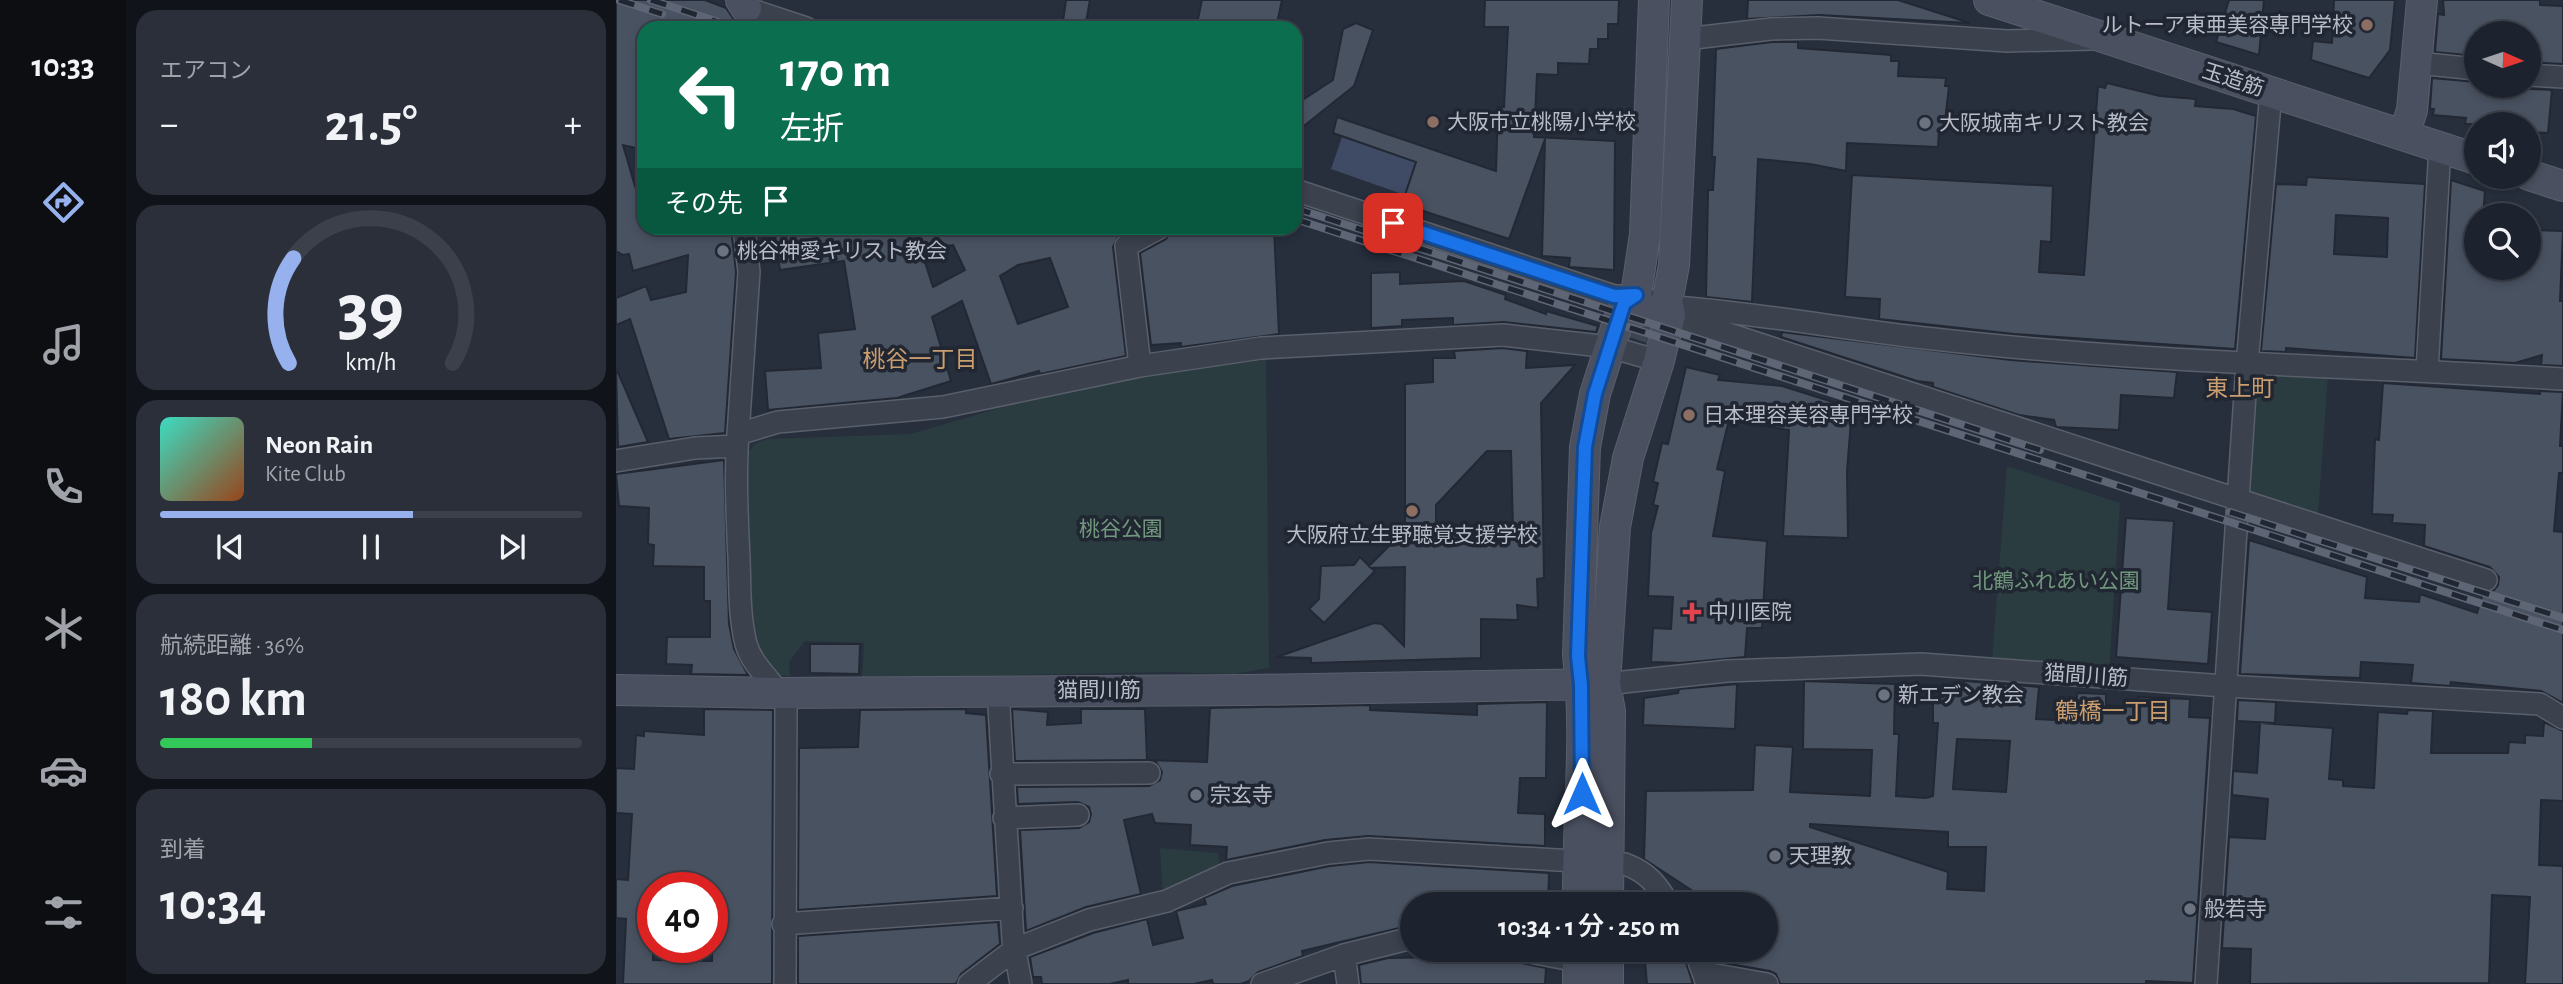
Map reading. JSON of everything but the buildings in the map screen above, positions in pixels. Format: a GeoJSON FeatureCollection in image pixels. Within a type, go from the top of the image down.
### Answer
{"type":"FeatureCollection","features":[{"type":"Feature","properties":{"kind":"street"},"geometry":{"type":"LineString","coordinates":[[1578,892],[1593,684],[1615,527],[1628,458],[1643,330],[1654,0]]}},
{"type":"Feature","properties":{"kind":"street"},"geometry":{"type":"LineString","coordinates":[[1608,892],[1610,711],[1578,656],[1584,549],[1581,491],[1585,447],[1595,394],[1643,330],[1674,265],[1687,0]]}},
{"type":"Feature","properties":{"kind":"street","name":"玉造筋"},"geometry":{"type":"LineString","coordinates":[[1989,0],[2464,155]]}},
{"type":"Feature","properties":{"kind":"street"},"geometry":{"type":"LineString","coordinates":[[2404,135],[2412,110],[2422,0]]}},
{"type":"Feature","properties":{"kind":"street"},"geometry":{"type":"LineString","coordinates":[[743,4],[788,21]]}},
{"type":"Feature","properties":{"kind":"street"},"geometry":{"type":"LineString","coordinates":[[1685,39],[1771,29],[1818,28],[2007,41],[2110,39]]}},
{"type":"Feature","properties":{"kind":"street"},"geometry":{"type":"LineString","coordinates":[[2417,63],[2464,68]]}},
{"type":"Feature","properties":{"kind":"street"},"geometry":{"type":"LineString","coordinates":[[2541,76],[2563,77]]}},
{"type":"Feature","properties":{"kind":"street"},"geometry":{"type":"LineString","coordinates":[[2206,984],[2247,364],[2271,92]]}},
{"type":"Feature","properties":{"kind":"street"},"geometry":{"type":"LineString","coordinates":[[2427,371],[2440,147]]}},
{"type":"Feature","properties":{"kind":"street"},"geometry":{"type":"LineString","coordinates":[[2541,179],[2563,186]]}},
{"type":"Feature","properties":{"kind":"street"},"geometry":{"type":"LineString","coordinates":[[1302,192],[1614,296],[1643,330]]}},
{"type":"Feature","properties":{"kind":"street"},"geometry":{"type":"LineString","coordinates":[[745,235],[749,272],[738,440],[740,597],[746,646],[761,672],[780,692],[786,706],[783,925],[785,984]]}},
{"type":"Feature","properties":{"kind":"street"},"geometry":{"type":"LineString","coordinates":[[1140,366],[1126,246],[1146,235]]}},
{"type":"Feature","properties":{"kind":"street"},"geometry":{"type":"LineString","coordinates":[[1643,330],[1684,308],[1810,321],[1933,339],[2247,364],[2563,379]]}},
{"type":"Feature","properties":{"kind":"street"},"geometry":{"type":"LineString","coordinates":[[616,461],[738,440],[778,422],[943,407],[1140,366],[1261,348],[1643,330],[2238,500],[2486,580]]}},
{"type":"Feature","properties":{"kind":"street","name":"猫間川筋"},"geometry":{"type":"LineString","coordinates":[[616,690],[998,691],[1593,684],[1727,671],[1921,664],[2225,686],[2540,704],[2563,718]]}},
{"type":"Feature","properties":{"kind":"street"},"geometry":{"type":"LineString","coordinates":[[998,691],[1004,818],[1015,949],[1021,984]]}},
{"type":"Feature","properties":{"kind":"street"},"geometry":{"type":"LineString","coordinates":[[1001,774],[1149,773]]}},
{"type":"Feature","properties":{"kind":"street"},"geometry":{"type":"LineString","coordinates":[[1004,818],[1079,815]]}},
{"type":"Feature","properties":{"kind":"street"},"geometry":{"type":"LineString","coordinates":[[969,984],[1015,949],[1090,920],[1167,901],[1228,873],[1328,853],[1369,849],[1608,863],[1638,869],[1655,881],[1661,892]]}},
{"type":"Feature","properties":{"kind":"street"},"geometry":{"type":"LineString","coordinates":[[783,925],[1012,908]]}},
{"type":"Feature","properties":{"kind":"street"},"geometry":{"type":"LineString","coordinates":[[1262,984],[1344,956],[1400,941]]}},
{"type":"Feature","properties":{"kind":"street"},"geometry":{"type":"LineString","coordinates":[[1344,956],[1348,984]]}},
{"type":"Feature","properties":{"kind":"street"},"geometry":{"type":"LineString","coordinates":[[1608,962],[1608,984]]}},
{"type":"Feature","properties":{"kind":"street"},"geometry":{"type":"LineString","coordinates":[[1706,978],[1767,984]]}},
{"type":"Feature","properties":{"kind":"green space","name":"桃谷公園"},"geometry":{"type":"Polygon","coordinates":[[[1266,360],[1269,668],[1234,674],[1171,672],[862,678],[864,643],[805,641],[789,662],[790,676],[777,675],[753,646],[741,461],[755,444],[768,439],[911,434],[1003,407],[1136,376],[1266,360]]]}},
{"type":"Feature","properties":{"kind":"green space"},"geometry":{"type":"Polygon","coordinates":[[[2262,371],[2328,375],[2318,514],[2250,492],[2247,486],[2254,376],[2262,371]]]}},
{"type":"Feature","properties":{"kind":"green space","name":"北鶴ふれあい公園"},"geometry":{"type":"Polygon","coordinates":[[[2007,466],[2120,503],[2109,671],[1992,660],[2007,466]]]}},
{"type":"Feature","properties":{"kind":"green space"},"geometry":{"type":"Polygon","coordinates":[[[1160,848],[1218,853],[1220,872],[1163,896],[1160,848]]]}},
{"type":"Feature","properties":{"kind":"water"},"geometry":{"type":"Polygon","coordinates":[[[1342,137],[1416,162],[1405,195],[1331,169],[1342,137]]]}},
{"type":"Feature","properties":{"kind":"tunnel"},"geometry":{"type":"LineString","coordinates":[[1632,338],[1641,311]]}},
{"type":"Feature","properties":{"kind":"railway"},"geometry":{"type":"LineString","coordinates":[[619,0],[662,14]]}},
{"type":"Feature","properties":{"kind":"railway"},"geometry":{"type":"LineString","coordinates":[[651,0],[716,21]]}},
{"type":"Feature","properties":{"kind":"railway"},"geometry":{"type":"LineString","coordinates":[[1302,210],[2040,450]]}},
{"type":"Feature","properties":{"kind":"railway"},"geometry":{"type":"LineString","coordinates":[[1302,221],[2563,630]]}},
{"type":"Feature","properties":{"kind":"railway"},"geometry":{"type":"LineString","coordinates":[[2230,512],[2563,618]]}},
{"type":"Feature","properties":{"kind":"place","name":"ルトーア東亜美容専門学校"},"geometry":{"type":"Point","coordinates":[2367,25]}},
{"type":"Feature","properties":{"kind":"place","name":"大阪市立桃陽小学校"},"geometry":{"type":"Point","coordinates":[1433,122]}},
{"type":"Feature","properties":{"kind":"place","name":"大阪城南キリスト教会"},"geometry":{"type":"Point","coordinates":[1925,123]}},
{"type":"Feature","properties":{"kind":"place","name":"桃谷神愛キリスト教会"},"geometry":{"type":"Point","coordinates":[723,251]}},
{"type":"Feature","properties":{"kind":"place","name":"日本理容美容専門学校"},"geometry":{"type":"Point","coordinates":[1689,415]}},
{"type":"Feature","properties":{"kind":"place","name":"大阪府立生野聴覚支援学校"},"geometry":{"type":"Point","coordinates":[1412,511]}},
{"type":"Feature","properties":{"kind":"place","name":"中川医院"},"geometry":{"type":"Point","coordinates":[1692,612]}},
{"type":"Feature","properties":{"kind":"place","name":"新エデン教会"},"geometry":{"type":"Point","coordinates":[1884,695]}},
{"type":"Feature","properties":{"kind":"place","name":"宗玄寺"},"geometry":{"type":"Point","coordinates":[1196,795]}},
{"type":"Feature","properties":{"kind":"place","name":"天理教"},"geometry":{"type":"Point","coordinates":[1775,856]}},
{"type":"Feature","properties":{"kind":"place","name":"般若寺"},"geometry":{"type":"Point","coordinates":[2190,909]}},
{"type":"Feature","properties":{"kind":"district","name":"桃谷一丁目"},"geometry":{"type":"Point","coordinates":[920,360]}},
{"type":"Feature","properties":{"kind":"district","name":"東上町"},"geometry":{"type":"Point","coordinates":[2240,389]}},
{"type":"Feature","properties":{"kind":"district","name":"鶴橋一丁目"},"geometry":{"type":"Point","coordinates":[2113,712]}},
{"type":"Feature","properties":{"kind":"route"},"geometry":{"type":"LineString","coordinates":[[1393,223],[1614,296],[1636,295],[1624,303],[1595,394],[1585,447],[1581,491],[1584,549],[1578,656],[1581,685],[1582,794]]}}]}
